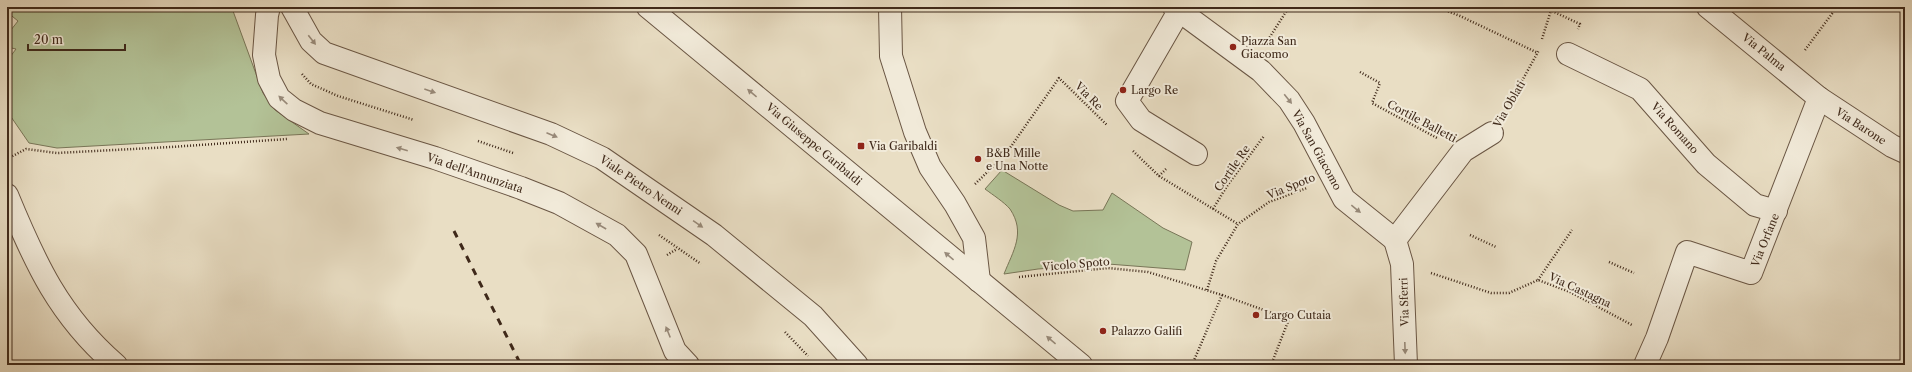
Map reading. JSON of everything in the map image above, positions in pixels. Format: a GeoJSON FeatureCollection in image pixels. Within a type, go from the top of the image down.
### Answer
{"type":"FeatureCollection","features":[{"type":"Feature","properties":{"kind":"street","name":"Via dell'Annunziata"},"geometry":{"type":"LineString","coordinates":[[269,7],[264,55],[269,79],[279,98],[294,110],[320,123],[435,158],[559,203],[617,235],[636,254],[675,351],[688,365]]}},
{"type":"Feature","properties":{"kind":"street","name":"Viale Pietro Nenni"},"geometry":{"type":"LineString","coordinates":[[292,7],[311,41],[324,53],[551,134],[602,158],[714,235],[813,316],[857,365]]}},
{"type":"Feature","properties":{"kind":"street","name":"Via Giuseppe Garibaldi"},"geometry":{"type":"LineString","coordinates":[[648,7],[979,280]]}},
{"type":"Feature","properties":{"kind":"street"},"geometry":{"type":"LineString","coordinates":[[890,7],[891,56],[915,132],[930,167],[955,204],[974,238],[979,280],[1081,365]]}},
{"type":"Feature","properties":{"kind":"street","name":"Via Palma"},"geometry":{"type":"LineString","coordinates":[[1708,7],[1819,98]]}},
{"type":"Feature","properties":{"kind":"street"},"geometry":{"type":"LineString","coordinates":[[1177,9],[1128,101],[1141,120],[1196,154]]}},
{"type":"Feature","properties":{"kind":"street","name":"Via San Giacomo"},"geometry":{"type":"LineString","coordinates":[[1177,9],[1261,71],[1289,100],[1304,123],[1344,199],[1395,240]]}},
{"type":"Feature","properties":{"kind":"street","name":"Via Romano"},"geometry":{"type":"LineString","coordinates":[[1568,54],[1640,89],[1706,164],[1755,205],[1776,211]]}},
{"type":"Feature","properties":{"kind":"street","name":"Via Barone"},"geometry":{"type":"LineString","coordinates":[[1819,98],[1892,146],[1905,152]]}},
{"type":"Feature","properties":{"kind":"street","name":"Via Orfane"},"geometry":{"type":"LineString","coordinates":[[1645,365],[1657,338],[1686,252],[1751,273],[1819,98]]}},
{"type":"Feature","properties":{"kind":"street","name":"Via Oblati"},"geometry":{"type":"LineString","coordinates":[[1395,240],[1463,151],[1492,133]]}},
{"type":"Feature","properties":{"kind":"street"},"geometry":{"type":"LineString","coordinates":[[7,195],[41,273],[58,302],[79,329],[116,365]]}},
{"type":"Feature","properties":{"kind":"street","name":"Via Sferri"},"geometry":{"type":"LineString","coordinates":[[1395,240],[1402,264],[1406,365]]}},
{"type":"Feature","properties":{"kind":"path"},"geometry":{"type":"LineString","coordinates":[[1280,21],[1289,7]]}},
{"type":"Feature","properties":{"kind":"path"},"geometry":{"type":"LineString","coordinates":[[1437,7],[1460,16],[1538,53]]}},
{"type":"Feature","properties":{"kind":"path","name":"Via Oblati"},"geometry":{"type":"LineString","coordinates":[[1492,133],[1516,94],[1538,53],[1552,7]]}},
{"type":"Feature","properties":{"kind":"path"},"geometry":{"type":"LineString","coordinates":[[1805,50],[1837,7]]}},
{"type":"Feature","properties":{"kind":"path","name":"Cortile Balletti"},"geometry":{"type":"LineString","coordinates":[[1360,72],[1380,83],[1372,103],[1463,151]]}},
{"type":"Feature","properties":{"kind":"path","name":"Via Re"},"geometry":{"type":"LineString","coordinates":[[955,204],[1005,155],[1059,78],[1113,130]]}},
{"type":"Feature","properties":{"kind":"path","name":"Cortile Re"},"geometry":{"type":"LineString","coordinates":[[1213,209],[1227,186],[1264,136]]}},
{"type":"Feature","properties":{"kind":"path"},"geometry":{"type":"LineString","coordinates":[[7,159],[26,149],[58,153],[289,139]]}},
{"type":"Feature","properties":{"kind":"path"},"geometry":{"type":"LineString","coordinates":[[1129,146],[1160,176],[1238,224]]}},
{"type":"Feature","properties":{"kind":"path","name":"Via Spoto"},"geometry":{"type":"LineString","coordinates":[[1207,290],[1216,261],[1238,224],[1269,202],[1332,177]]}},
{"type":"Feature","properties":{"kind":"path"},"geometry":{"type":"LineString","coordinates":[[1538,280],[1572,230]]}},
{"type":"Feature","properties":{"kind":"path"},"geometry":{"type":"LineString","coordinates":[[1470,235],[1496,247]]}},
{"type":"Feature","properties":{"kind":"path"},"geometry":{"type":"LineString","coordinates":[[1609,262],[1634,273]]}},
{"type":"Feature","properties":{"kind":"path","name":"Via Castagna"},"geometry":{"type":"LineString","coordinates":[[1402,264],[1492,293],[1509,293],[1538,280],[1570,292],[1657,338]]}},
{"type":"Feature","properties":{"kind":"path","name":"Vicolo Spoto"},"geometry":{"type":"LineString","coordinates":[[1002,299],[1016,277],[1108,268],[1148,272],[1207,290]]}},
{"type":"Feature","properties":{"kind":"path"},"geometry":{"type":"LineString","coordinates":[[1207,290],[1289,319],[1272,365]]}},
{"type":"Feature","properties":{"kind":"path"},"geometry":{"type":"LineString","coordinates":[[1192,365],[1222,295]]}},
{"type":"Feature","properties":{"kind":"green space"},"geometry":{"type":"Polygon","coordinates":[[[7,7],[228,7],[233,11],[263,93],[275,110],[309,134],[57,148],[29,143],[7,111],[7,61],[16,49],[7,47],[7,35],[18,21],[7,12],[7,7]]]}},
{"type":"Feature","properties":{"kind":"green space"},"geometry":{"type":"Polygon","coordinates":[[[1002,170],[1059,205],[1073,211],[1103,210],[1112,193],[1163,228],[1192,242],[1185,270],[1108,264],[1038,269],[1004,274],[1014,250],[1018,234],[1017,226],[1010,209],[1002,201],[985,189],[1002,170]]]}},
{"type":"Feature","properties":{"kind":"railway"},"geometry":{"type":"LineString","coordinates":[[454,231],[521,365]]}},
{"type":"Feature","properties":{"kind":"place","name":"Piazza San Giacomo"},"geometry":{"type":"Point","coordinates":[1233,47]}},
{"type":"Feature","properties":{"kind":"place","name":"Largo Re"},"geometry":{"type":"Point","coordinates":[1123,90]}},
{"type":"Feature","properties":{"kind":"place","name":"Via Garibaldi"},"geometry":{"type":"Point","coordinates":[861,146]}},
{"type":"Feature","properties":{"kind":"place","name":"B&B Mille e Una Notte"},"geometry":{"type":"Point","coordinates":[978,159]}},
{"type":"Feature","properties":{"kind":"place","name":"Largo Cutaia"},"geometry":{"type":"Point","coordinates":[1256,315]}},
{"type":"Feature","properties":{"kind":"place","name":"Palazzo Galifi"},"geometry":{"type":"Point","coordinates":[1103,331]}}]}
